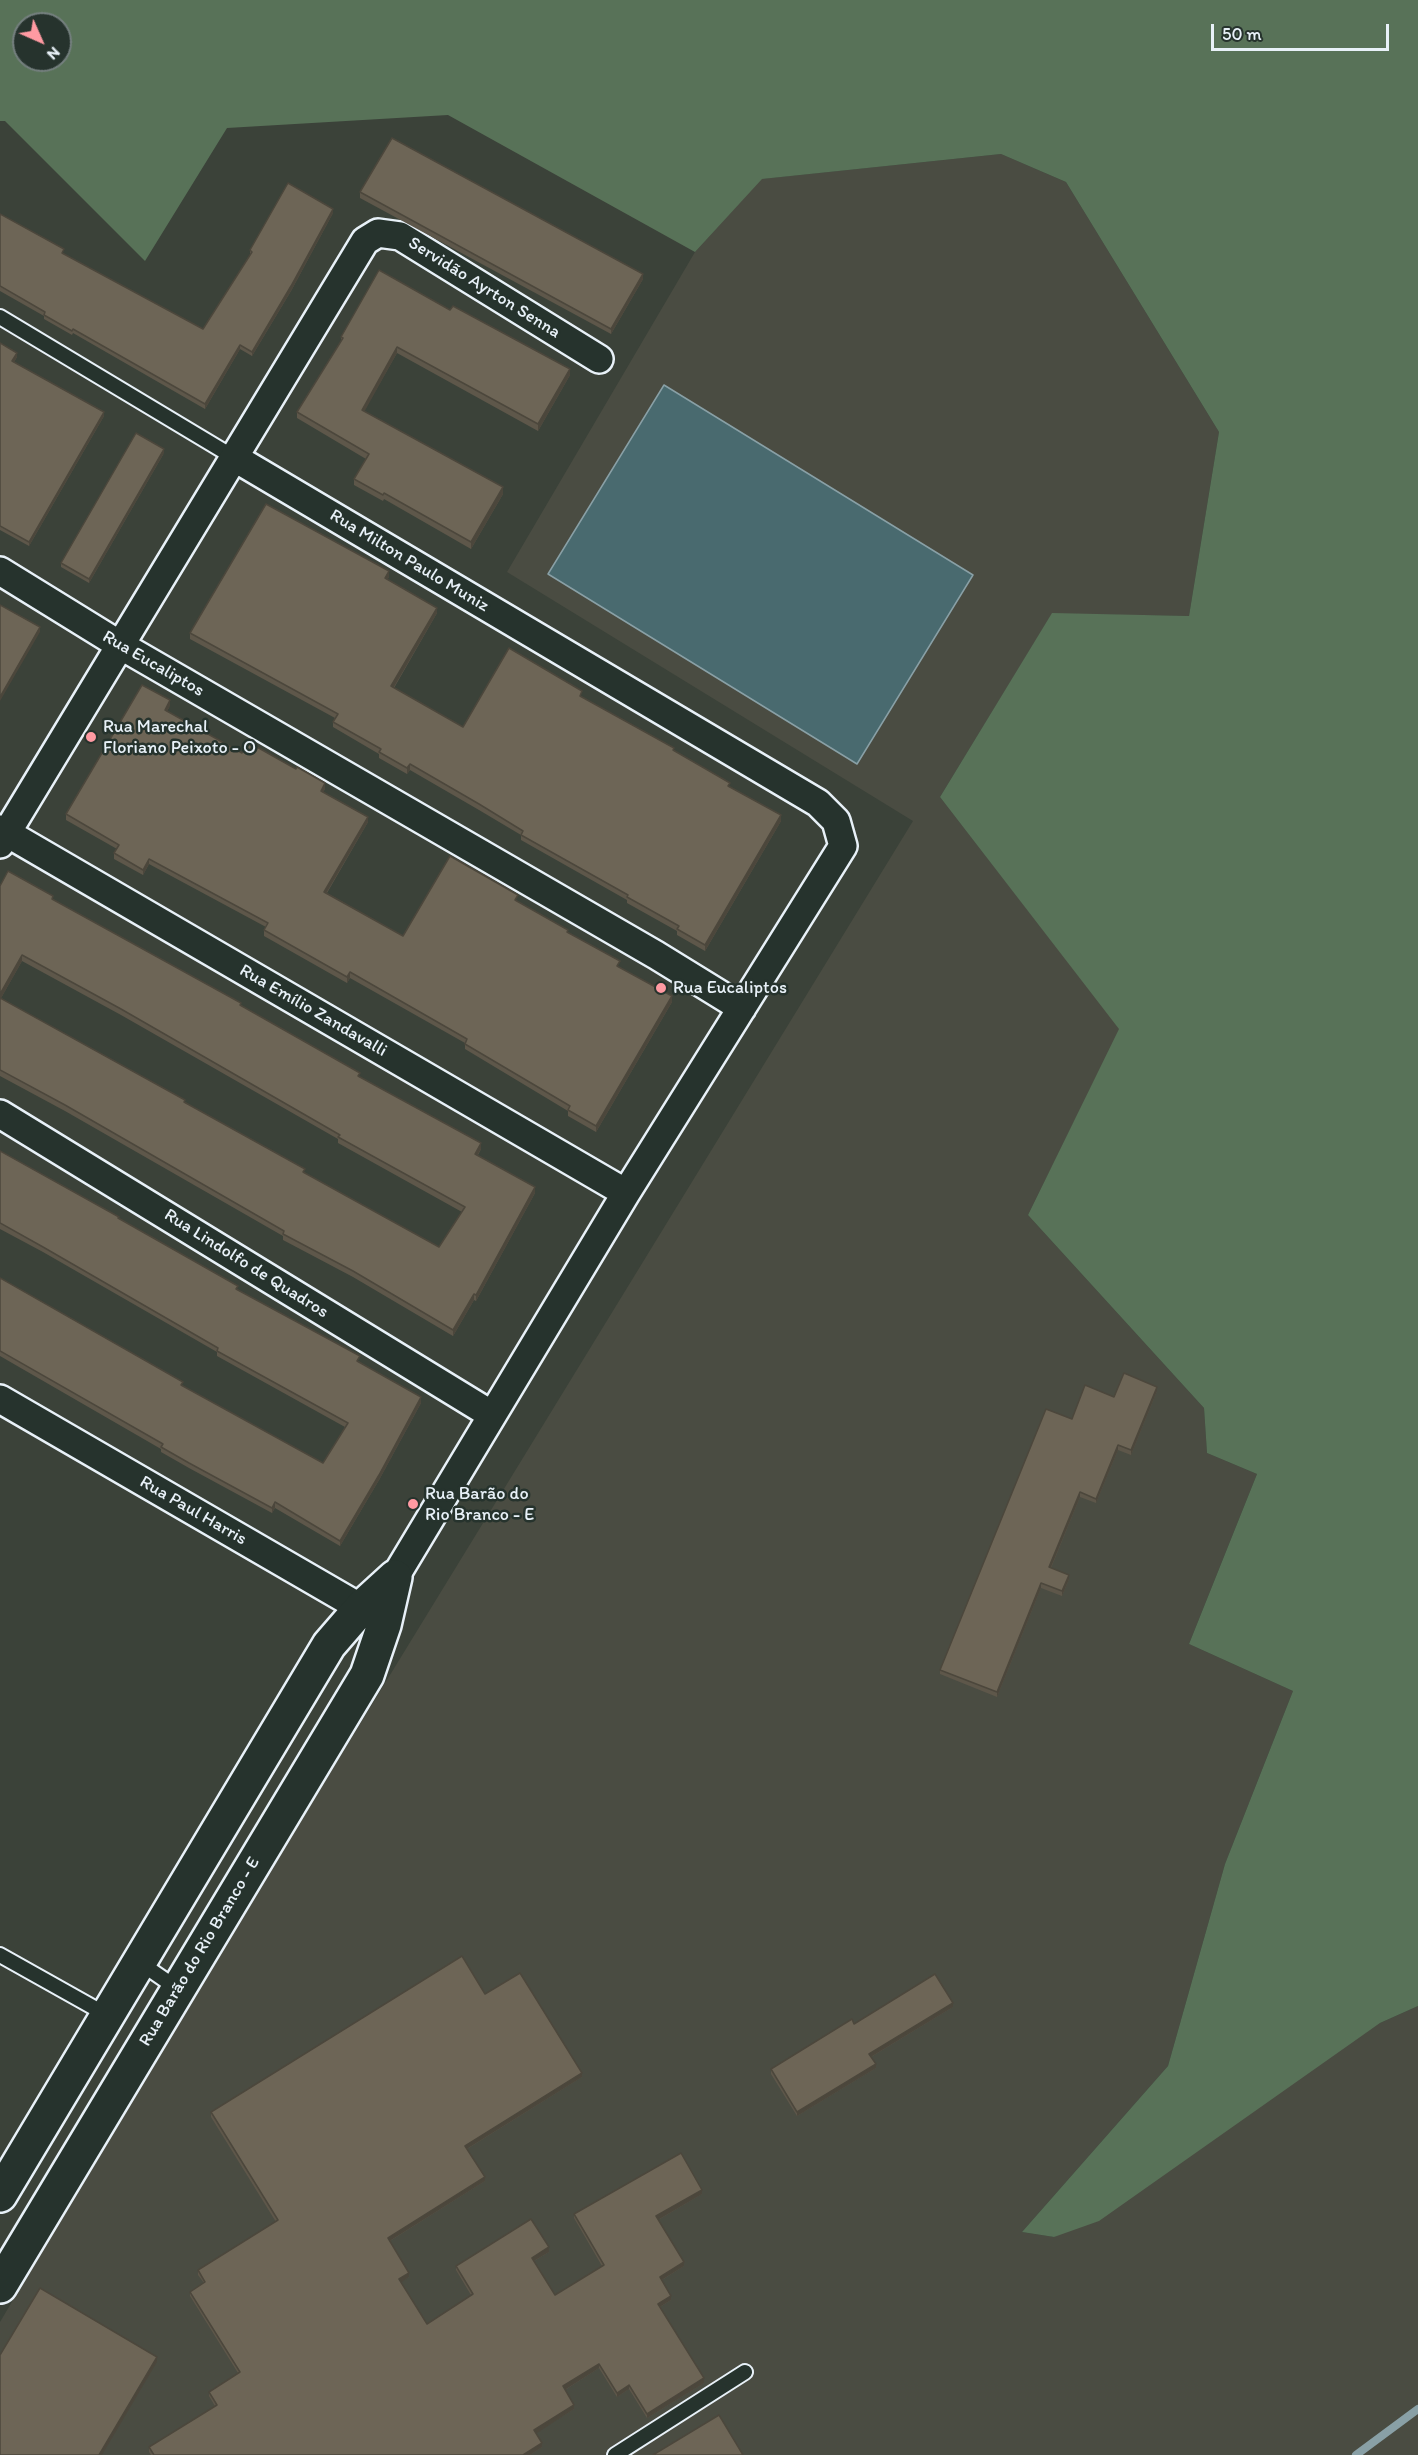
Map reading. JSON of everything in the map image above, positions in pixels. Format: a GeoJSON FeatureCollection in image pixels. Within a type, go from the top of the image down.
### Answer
{"type":"FeatureCollection","features":[{"type":"Feature","properties":{"kind":"street","name":"Servidão Ayrton Senna"},"geometry":{"type":"LineString","coordinates":[[235,458],[365,241],[378,233],[399,236],[599,358]]}},
{"type":"Feature","properties":{"kind":"street"},"geometry":{"type":"LineString","coordinates":[[2,836],[235,458]]}},
{"type":"Feature","properties":{"kind":"street","name":"Rua Milton Paulo Muniz"},"geometry":{"type":"LineString","coordinates":[[235,458],[818,803]]}},
{"type":"Feature","properties":{"kind":"street","name":"Rua Eucaliptos"},"geometry":{"type":"LineString","coordinates":[[0,572],[120,645],[656,955],[742,1008]]}},
{"type":"Feature","properties":{"kind":"street","name":"Rua Barão do Rio Branco - E"},"geometry":{"type":"LineString","coordinates":[[0,2286],[367,1675],[373,1616],[395,1577],[626,1193],[843,846],[836,821],[818,803]]}},
{"type":"Feature","properties":{"kind":"street","name":"Rua Emílio Zandavalli"},"geometry":{"type":"LineString","coordinates":[[2,836],[626,1193]]}},
{"type":"Feature","properties":{"kind":"street","name":"Rua Lindolfo de Quadros"},"geometry":{"type":"LineString","coordinates":[[0,1114],[492,1415]]}},
{"type":"Feature","properties":{"kind":"street","name":"Rua Paul Harris"},"geometry":{"type":"LineString","coordinates":[[0,1399],[373,1616]]}},
{"type":"Feature","properties":{"kind":"street","name":"Rua Barão do Rio Branco - E"},"geometry":{"type":"LineString","coordinates":[[0,2195],[329,1645],[373,1616]]}},
{"type":"Feature","properties":{"kind":"lane","name":"Rua Milton Paulo Muniz"},"geometry":{"type":"LineString","coordinates":[[0,317],[235,458]]}},
{"type":"Feature","properties":{"kind":"lane"},"geometry":{"type":"LineString","coordinates":[[0,1955],[107,2015]]}},
{"type":"Feature","properties":{"kind":"lane"},"geometry":{"type":"LineString","coordinates":[[139,1962],[178,1989]]}},
{"type":"Feature","properties":{"kind":"lane"},"geometry":{"type":"LineString","coordinates":[[615,2455],[745,2372]]}},
{"type":"Feature","properties":{"kind":"shaded area"},"geometry":{"type":"Polygon","coordinates":[[[1001,154],[1066,182],[1219,432],[1189,616],[1052,614],[940,797],[1120,1029],[1028,1215],[1204,1408],[1207,1453],[1257,1474],[1189,1644],[1293,1691],[1225,1864],[1168,2066],[1022,2232],[1054,2237],[1380,2023],[1418,2006],[1418,2455],[0,2455],[0,2322],[194,1995],[913,821],[507,572],[695,252],[761,179],[1001,154]]]}},
{"type":"Feature","properties":{"kind":"green space"},"geometry":{"type":"Polygon","coordinates":[[[0,0],[1418,0],[1418,2006],[1380,2023],[1099,2221],[1054,2237],[1022,2232],[1168,2066],[1225,1864],[1293,1691],[1189,1644],[1257,1474],[1207,1453],[1204,1408],[1028,1215],[1119,1029],[940,797],[1052,613],[1189,616],[1219,432],[1066,182],[1001,154],[762,179],[695,252],[448,115],[227,128],[145,261],[5,121],[0,121],[0,0]]]}},
{"type":"Feature","properties":{"kind":"water"},"geometry":{"type":"Polygon","coordinates":[[[664,385],[973,575],[857,764],[548,574],[664,385]]]}},
{"type":"Feature","properties":{"kind":"building"},"geometry":{"type":"Polygon","coordinates":[[[392,138],[643,274],[611,329],[360,192],[392,138]]]}},
{"type":"Feature","properties":{"kind":"building"},"geometry":{"type":"Polygon","coordinates":[[[288,183],[333,209],[252,352],[240,345],[205,404],[44,315],[45,312],[0,286],[0,214],[64,249],[62,253],[203,329],[252,252],[250,250],[288,183]]]}},
{"type":"Feature","properties":{"kind":"building"},"geometry":{"type":"Polygon","coordinates":[[[379,270],[450,310],[453,306],[570,369],[538,424],[397,347],[362,410],[503,487],[471,542],[384,493],[383,495],[354,479],[369,454],[297,412],[343,338],[341,337],[379,270]]]}},
{"type":"Feature","properties":{"kind":"building"},"geometry":{"type":"Polygon","coordinates":[[[0,343],[17,353],[12,361],[104,412],[29,542],[0,526],[0,343]]]}},
{"type":"Feature","properties":{"kind":"building"},"geometry":{"type":"Polygon","coordinates":[[[136,433],[164,449],[89,579],[61,563],[136,433]]]}},
{"type":"Feature","properties":{"kind":"building"},"geometry":{"type":"Polygon","coordinates":[[[266,504],[389,571],[385,578],[437,608],[391,686],[463,727],[509,648],[582,691],[580,696],[674,748],[673,750],[730,783],[728,786],[781,815],[705,945],[677,929],[679,926],[627,897],[628,895],[521,835],[523,831],[479,804],[410,764],[407,768],[379,752],[381,749],[333,722],[338,714],[190,633],[266,504]]]}},
{"type":"Feature","properties":{"kind":"building"},"geometry":{"type":"Polygon","coordinates":[[[0,605],[40,627],[0,697],[0,605]]]}},
{"type":"Feature","properties":{"kind":"building"},"geometry":{"type":"Polygon","coordinates":[[[142,685],[170,700],[165,710],[242,753],[248,742],[296,769],[297,767],[325,783],[321,791],[368,817],[324,892],[403,936],[450,856],[518,895],[515,900],[620,961],[617,966],[672,996],[596,1126],[568,1110],[570,1106],[465,1044],[467,1039],[350,972],[347,977],[264,930],[268,923],[149,859],[143,870],[114,853],[119,845],[66,814],[142,685]]]}},
{"type":"Feature","properties":{"kind":"building"},"geometry":{"type":"Polygon","coordinates":[[[8,871],[53,896],[52,899],[241,1003],[240,1005],[360,1073],[358,1076],[481,1143],[475,1154],[535,1187],[476,1295],[474,1294],[453,1330],[353,1271],[283,1234],[284,1231],[65,1105],[0,1070],[0,998],[185,1100],[184,1102],[305,1169],[303,1172],[439,1247],[465,1207],[338,1137],[340,1135],[121,1009],[22,955],[0,994],[0,886],[8,871]]]}},
{"type":"Feature","properties":{"kind":"building"},"geometry":{"type":"Polygon","coordinates":[[[0,1151],[238,1286],[236,1289],[360,1356],[357,1361],[421,1397],[340,1541],[275,1502],[272,1508],[189,1463],[161,1447],[163,1444],[0,1351],[0,1278],[183,1382],[181,1385],[323,1463],[348,1423],[217,1351],[218,1348],[0,1223],[0,1151]]]}},
{"type":"Feature","properties":{"kind":"building"},"geometry":{"type":"Polygon","coordinates":[[[1124,1373],[1157,1387],[1131,1450],[1118,1445],[1096,1499],[1080,1492],[1049,1567],[1069,1575],[1062,1591],[1041,1583],[997,1692],[940,1670],[1046,1409],[1072,1419],[1085,1385],[1114,1397],[1124,1373]]]}},
{"type":"Feature","properties":{"kind":"building"},"geometry":{"type":"Polygon","coordinates":[[[462,1956],[485,1994],[520,1973],[582,2073],[465,2146],[485,2177],[388,2238],[409,2273],[399,2279],[427,2324],[473,2294],[456,2266],[531,2219],[549,2247],[532,2258],[555,2295],[604,2265],[574,2214],[681,2153],[702,2190],[656,2216],[684,2262],[660,2277],[671,2296],[658,2304],[704,2378],[647,2414],[629,2385],[617,2393],[599,2364],[563,2386],[574,2405],[534,2430],[542,2443],[523,2455],[154,2455],[149,2447],[217,2405],[209,2392],[240,2372],[190,2292],[205,2282],[198,2270],[278,2220],[211,2112],[462,1956]]]}},
{"type":"Feature","properties":{"kind":"building"},"geometry":{"type":"Polygon","coordinates":[[[935,1974],[953,2003],[869,2054],[876,2064],[797,2112],[771,2069],[852,2019],[854,2024],[935,1974]]]}},
{"type":"Feature","properties":{"kind":"building"},"geometry":{"type":"Polygon","coordinates":[[[40,2288],[157,2357],[99,2455],[0,2455],[0,2355],[40,2288]]]}},
{"type":"Feature","properties":{"kind":"building"},"geometry":{"type":"Polygon","coordinates":[[[719,2415],[743,2455],[653,2455],[719,2415]]]}},
{"type":"Feature","properties":{"kind":"waterway"},"geometry":{"type":"LineString","coordinates":[[1356,2455],[1418,2409]]}},
{"type":"Feature","properties":{"kind":"place","name":"Rua Marechal Floriano Peixoto - O"},"geometry":{"type":"Point","coordinates":[91,737]}},
{"type":"Feature","properties":{"kind":"place","name":"Rua Eucaliptos"},"geometry":{"type":"Point","coordinates":[661,988]}},
{"type":"Feature","properties":{"kind":"place","name":"Rua Barão do Rio Branco - E"},"geometry":{"type":"Point","coordinates":[413,1504]}}]}
